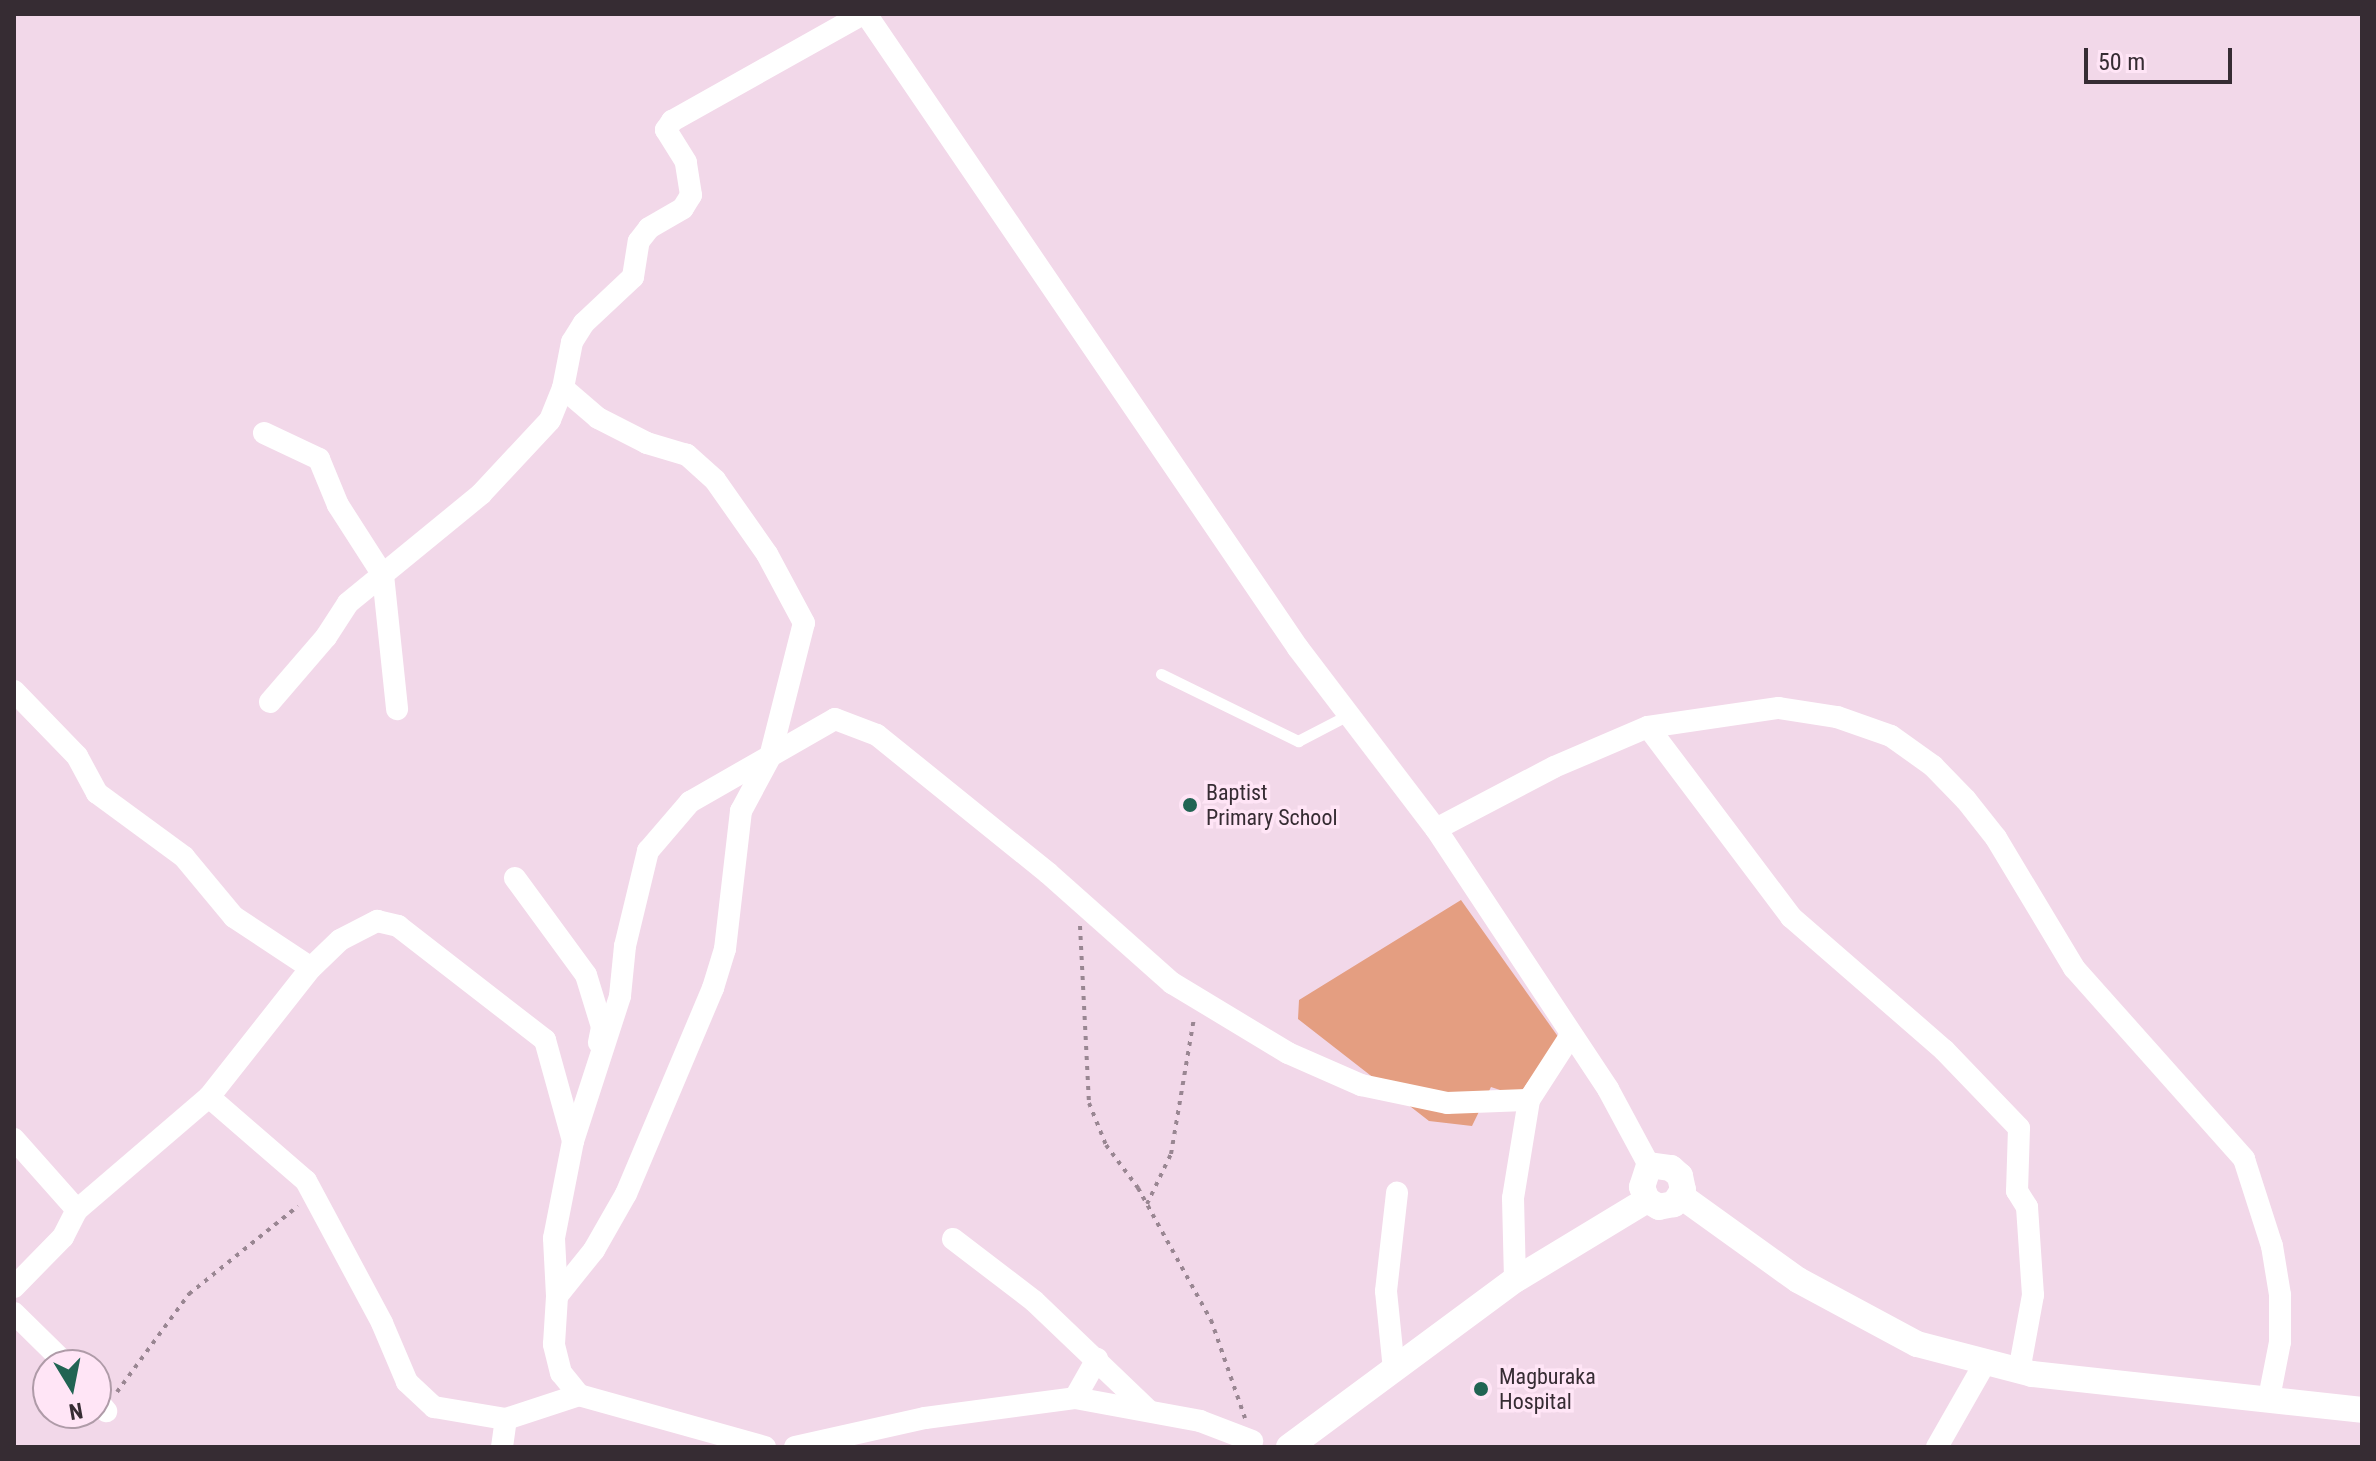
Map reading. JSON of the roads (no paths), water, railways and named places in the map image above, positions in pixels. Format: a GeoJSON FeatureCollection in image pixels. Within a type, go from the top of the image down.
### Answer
{"type":"FeatureCollection","features":[{"type":"Feature","properties":{"kind":"street"},"geometry":{"type":"LineString","coordinates":[[270,702],[326,637],[348,603],[481,494],[550,420],[563,388],[572,342],[584,323],[633,277],[639,241],[649,228],[683,208],[691,195],[686,162],[666,130],[672,121],[865,14],[1346,716],[1436,829],[1608,1089],[1649,1165],[1642,1187],[1647,1200],[1666,1207],[1681,1196],[1683,1183],[1676,1171],[1649,1165]]}},
{"type":"Feature","properties":{"kind":"street"},"geometry":{"type":"LineString","coordinates":[[557,1296],[594,1250],[626,1194],[691,1043],[725,949],[741,811],[770,757],[804,623],[767,554],[715,480],[687,455],[647,443],[598,418],[563,388]]}},
{"type":"Feature","properties":{"kind":"street"},"geometry":{"type":"LineString","coordinates":[[264,433],[319,459],[338,505],[383,575],[397,709]]}},
{"type":"Feature","properties":{"kind":"street"},"geometry":{"type":"LineString","coordinates":[[14,691],[77,756],[97,793],[184,857],[234,917],[311,968]]}},
{"type":"Feature","properties":{"kind":"street"},"geometry":{"type":"LineString","coordinates":[[1436,829],[1554,767],[1648,727],[1779,708],[1837,717],[1891,736],[1933,766],[1966,800],[1996,838],[2074,968],[2244,1159],[2272,1246],[2280,1295],[2280,1342],[2269,1398]]}},
{"type":"Feature","properties":{"kind":"street"},"geometry":{"type":"LineString","coordinates":[[579,1395],[561,1373],[554,1344],[557,1296],[554,1238],[573,1141],[620,996],[625,946],[648,851],[690,802],[835,719],[877,735],[1091,911],[1172,983],[1288,1053],[1361,1085],[1447,1103],[1529,1100]]}},
{"type":"Feature","properties":{"kind":"street"},"geometry":{"type":"LineString","coordinates":[[1648,727],[1791,917],[1944,1050],[2019,1128],[2017,1191],[2027,1207],[2033,1295],[2019,1371]]}},
{"type":"Feature","properties":{"kind":"street"},"geometry":{"type":"LineString","coordinates":[[515,878],[586,975],[602,1027],[597,1060]]}},
{"type":"Feature","properties":{"kind":"street"},"geometry":{"type":"LineString","coordinates":[[14,1287],[63,1237],[77,1210],[209,1097],[311,968],[340,940],[377,921],[398,926],[545,1040],[573,1141]]}},
{"type":"Feature","properties":{"kind":"street"},"geometry":{"type":"LineString","coordinates":[[1515,1280],[1513,1198],[1529,1100],[1571,1035]]}},
{"type":"Feature","properties":{"kind":"street"},"geometry":{"type":"LineString","coordinates":[[209,1097],[306,1181],[382,1323],[407,1382],[434,1407],[506,1419],[579,1395],[765,1447]]}},
{"type":"Feature","properties":{"kind":"street"},"geometry":{"type":"LineString","coordinates":[[14,1139],[77,1210]]}},
{"type":"Feature","properties":{"kind":"street"},"geometry":{"type":"LineString","coordinates":[[1394,1370],[1386,1291],[1397,1193]]}},
{"type":"Feature","properties":{"kind":"street"},"geometry":{"type":"LineString","coordinates":[[1681,1196],[1798,1280],[1917,1344],[2019,1371],[2362,1410]]}},
{"type":"Feature","properties":{"kind":"street"},"geometry":{"type":"LineString","coordinates":[[1289,1447],[1515,1280],[1647,1200]]}},
{"type":"Feature","properties":{"kind":"street"},"geometry":{"type":"LineString","coordinates":[[953,1239],[1034,1301],[1149,1411]]}},
{"type":"Feature","properties":{"kind":"street"},"geometry":{"type":"LineString","coordinates":[[14,1313],[51,1349]]}},
{"type":"Feature","properties":{"kind":"street"},"geometry":{"type":"LineString","coordinates":[[1075,1398],[1097,1359]]}},
{"type":"Feature","properties":{"kind":"street"},"geometry":{"type":"LineString","coordinates":[[1937,1447],[1985,1363]]}},
{"type":"Feature","properties":{"kind":"street"},"geometry":{"type":"LineString","coordinates":[[795,1447],[925,1418],[1075,1398],[1200,1421],[1252,1441]]}},
{"type":"Feature","properties":{"kind":"street"},"geometry":{"type":"LineString","coordinates":[[502,1447],[506,1419]]}},
{"type":"Feature","properties":{"kind":"lane"},"geometry":{"type":"LineString","coordinates":[[1161,674],[1298,741],[1346,716]]}},
{"type":"Feature","properties":{"kind":"place","name":"Baptist Primary School"},"geometry":{"type":"Point","coordinates":[1190,805]}},
{"type":"Feature","properties":{"kind":"place","name":"Magburaka Hospital"},"geometry":{"type":"Point","coordinates":[1481,1389]}}]}
